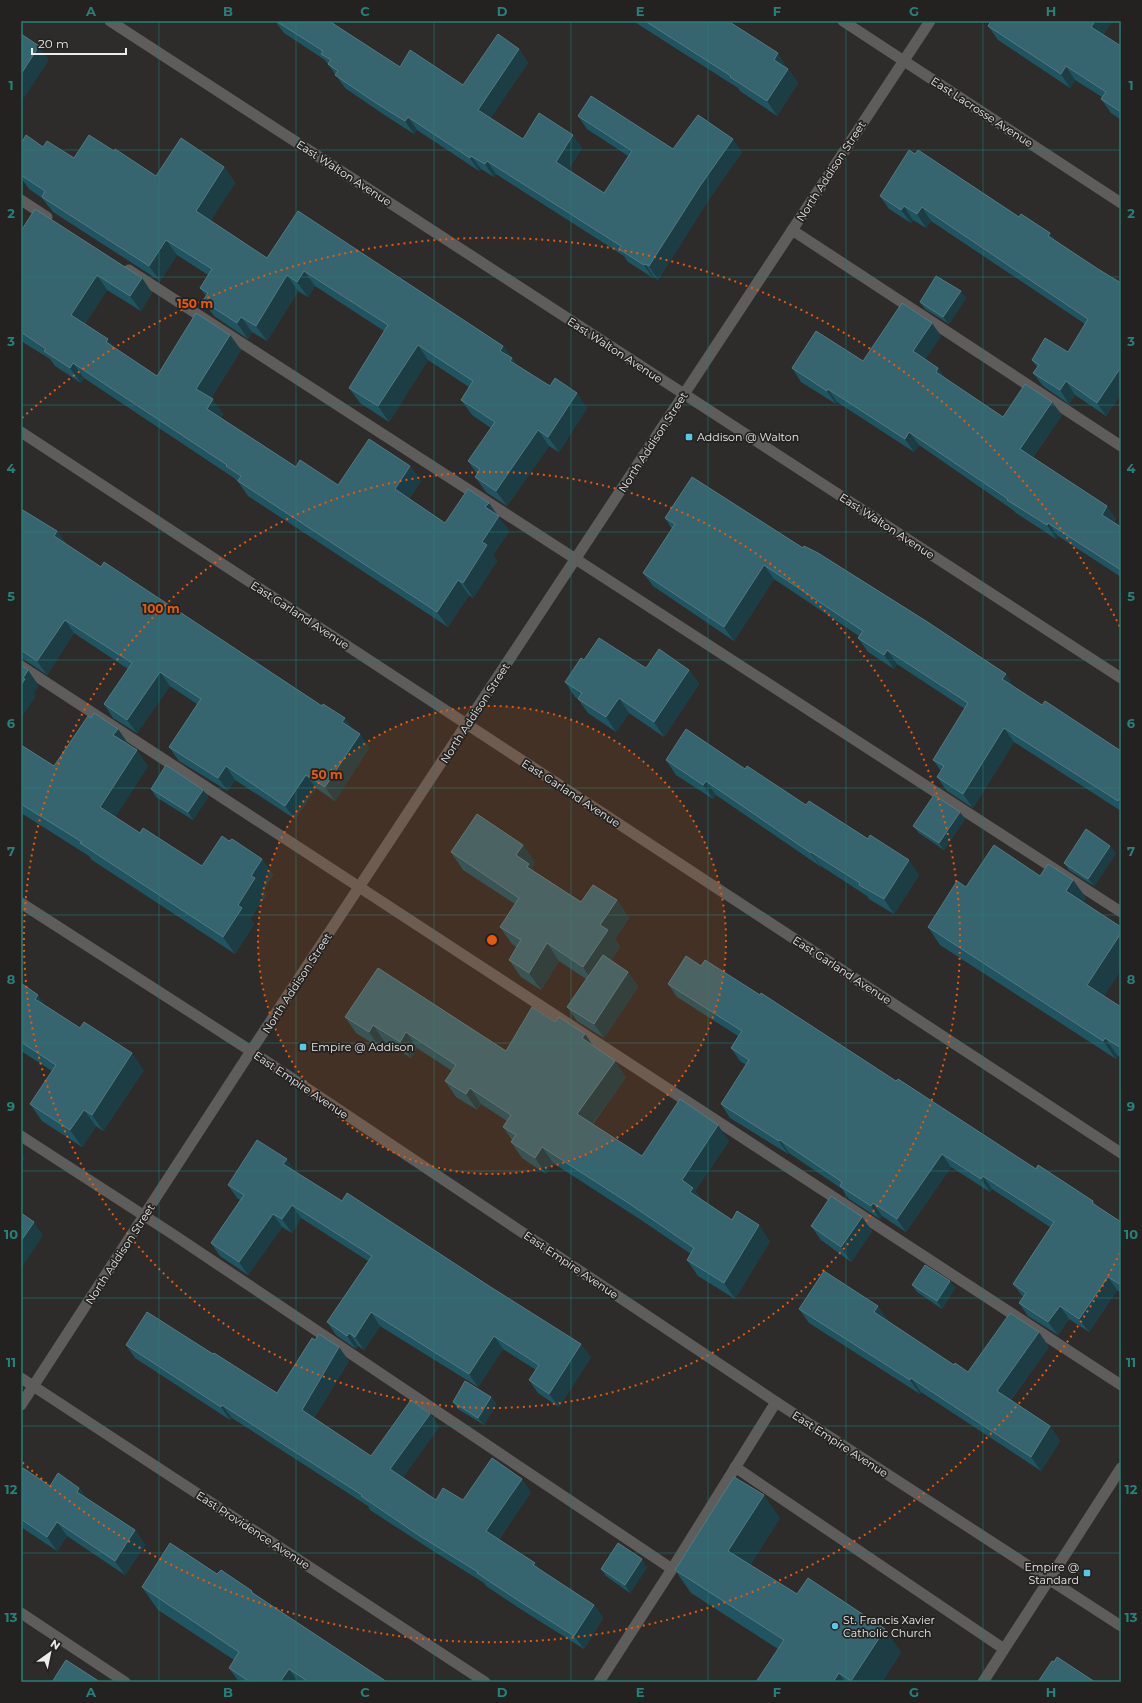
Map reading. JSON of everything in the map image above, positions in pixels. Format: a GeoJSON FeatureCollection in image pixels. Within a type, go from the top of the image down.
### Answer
{"type":"FeatureCollection","features":[{"type":"Feature","properties":{"kind":"street","name":"East Walton Avenue"},"geometry":{"type":"LineString","coordinates":[[110,21],[1121,678]]}},
{"type":"Feature","properties":{"kind":"street","name":"East Lacrosse Avenue"},"geometry":{"type":"LineString","coordinates":[[843,21],[1121,203]]}},
{"type":"Feature","properties":{"kind":"street","name":"North Addison Street"},"geometry":{"type":"LineString","coordinates":[[21,1405],[251,1051],[930,21]]}},
{"type":"Feature","properties":{"kind":"street"},"geometry":{"type":"LineString","coordinates":[[21,200],[55,222]]}},
{"type":"Feature","properties":{"kind":"street"},"geometry":{"type":"LineString","coordinates":[[792,230],[1121,446]]}},
{"type":"Feature","properties":{"kind":"street"},"geometry":{"type":"LineString","coordinates":[[122,266],[1121,912]]}},
{"type":"Feature","properties":{"kind":"street","name":"East Garland Avenue"},"geometry":{"type":"LineString","coordinates":[[21,432],[1121,1153]]}},
{"type":"Feature","properties":{"kind":"street"},"geometry":{"type":"LineString","coordinates":[[21,666],[1121,1385]]}},
{"type":"Feature","properties":{"kind":"street","name":"East Empire Avenue"},"geometry":{"type":"LineString","coordinates":[[21,903],[251,1051],[776,1402],[1121,1626]]}},
{"type":"Feature","properties":{"kind":"street"},"geometry":{"type":"LineString","coordinates":[[21,1136],[145,1216],[672,1569]]}},
{"type":"Feature","properties":{"kind":"street","name":"East Providence Avenue"},"geometry":{"type":"LineString","coordinates":[[21,1378],[485,1682]]}},
{"type":"Feature","properties":{"kind":"street"},"geometry":{"type":"LineString","coordinates":[[599,1682],[672,1569],[776,1402]]}},
{"type":"Feature","properties":{"kind":"street"},"geometry":{"type":"LineString","coordinates":[[735,1467],[1004,1649]]}},
{"type":"Feature","properties":{"kind":"street"},"geometry":{"type":"LineString","coordinates":[[983,1682],[1121,1468]]}},
{"type":"Feature","properties":{"kind":"street"},"geometry":{"type":"LineString","coordinates":[[21,1613],[125,1682]]}},
{"type":"Feature","properties":{"kind":"building"},"geometry":{"type":"Polygon","coordinates":[[[276,21],[329,21],[400,67],[410,50],[463,85],[498,34],[519,49],[478,110],[523,139],[539,113],[573,135],[556,162],[604,193],[632,151],[578,116],[591,96],[673,149],[698,115],[733,139],[700,186],[649,266],[644,265],[619,249],[621,246],[487,161],[485,164],[471,156],[470,158],[408,117],[405,121],[376,103],[335,75],[338,71],[328,64],[331,60],[321,54],[323,51],[276,21]]]}},
{"type":"Feature","properties":{"kind":"building"},"geometry":{"type":"Polygon","coordinates":[[[645,21],[728,21],[778,53],[774,60],[788,69],[767,101],[645,21]]]}},
{"type":"Feature","properties":{"kind":"building"},"geometry":{"type":"Polygon","coordinates":[[[991,21],[1093,21],[1092,22],[1094,23],[1091,27],[1121,46],[1121,112],[1101,99],[1106,92],[1066,66],[1061,74],[988,26],[991,21]]]}},
{"type":"Feature","properties":{"kind":"building"},"geometry":{"type":"Polygon","coordinates":[[[21,34],[39,46],[21,74],[21,34]]]}},
{"type":"Feature","properties":{"kind":"building"},"geometry":{"type":"Polygon","coordinates":[[[26,135],[43,147],[47,141],[74,158],[89,135],[114,151],[115,149],[156,176],[181,138],[224,167],[196,211],[267,258],[298,211],[503,346],[500,351],[512,358],[510,361],[550,386],[555,378],[577,393],[548,437],[538,430],[496,491],[475,477],[480,469],[468,461],[495,422],[461,400],[473,381],[418,345],[378,406],[349,388],[388,325],[304,271],[297,282],[287,275],[256,326],[241,317],[237,323],[203,301],[208,293],[200,288],[212,269],[166,240],[149,266],[42,197],[45,191],[21,175],[21,144],[26,135]]]}},
{"type":"Feature","properties":{"kind":"building"},"geometry":{"type":"Polygon","coordinates":[[[909,150],[915,154],[918,150],[1019,217],[1021,214],[1050,233],[1048,236],[1121,283],[1121,367],[1097,403],[1066,381],[1060,390],[1033,373],[1039,365],[1032,360],[1045,338],[1068,352],[1088,319],[922,207],[917,214],[904,206],[901,210],[880,196],[909,150]]]}},
{"type":"Feature","properties":{"kind":"building"},"geometry":{"type":"Polygon","coordinates":[[[35,209],[142,278],[130,296],[97,275],[71,315],[108,339],[106,342],[157,376],[196,313],[230,335],[196,389],[213,399],[207,409],[296,467],[300,460],[338,485],[369,439],[410,466],[395,489],[445,523],[468,489],[489,503],[485,507],[499,516],[482,542],[487,545],[463,583],[458,580],[437,612],[238,481],[241,476],[226,466],[227,465],[73,363],[70,368],[44,351],[46,349],[21,332],[21,231],[35,209]]]}},
{"type":"Feature","properties":{"kind":"building"},"geometry":{"type":"Polygon","coordinates":[[[936,276],[961,291],[943,317],[920,302],[936,276]]]}},
{"type":"Feature","properties":{"kind":"building"},"geometry":{"type":"Polygon","coordinates":[[[902,303],[932,323],[913,351],[938,368],[936,372],[1003,417],[1025,384],[1052,402],[1020,449],[1107,506],[1102,515],[1121,527],[1121,570],[1048,523],[1047,525],[1007,500],[1008,499],[909,432],[905,439],[828,389],[827,391],[792,368],[816,331],[863,361],[902,303]]]}},
{"type":"Feature","properties":{"kind":"building"},"geometry":{"type":"Polygon","coordinates":[[[692,477],[803,548],[804,546],[818,553],[926,621],[1006,674],[1002,679],[1042,705],[1045,701],[1121,751],[1121,797],[1118,801],[1004,728],[963,794],[937,777],[944,766],[933,760],[968,703],[887,650],[884,655],[858,638],[863,631],[764,565],[724,627],[643,573],[675,524],[665,518],[692,477]]]}},
{"type":"Feature","properties":{"kind":"building"},"geometry":{"type":"Polygon","coordinates":[[[21,509],[57,531],[54,536],[101,567],[104,562],[322,706],[323,704],[345,718],[342,722],[360,734],[325,787],[306,775],[285,806],[226,766],[218,778],[169,747],[201,699],[160,672],[127,720],[104,704],[132,663],[65,620],[37,661],[21,650],[21,509]]]}},
{"type":"Feature","properties":{"kind":"building"},"geometry":{"type":"Polygon","coordinates":[[[599,638],[646,668],[659,649],[689,670],[654,722],[619,698],[606,717],[578,699],[582,693],[565,682],[581,658],[584,660],[599,638]]]}},
{"type":"Feature","properties":{"kind":"building"},"geometry":{"type":"Polygon","coordinates":[[[21,665],[28,670],[21,685],[21,665]]]}},
{"type":"Feature","properties":{"kind":"building"},"geometry":{"type":"Polygon","coordinates":[[[94,713],[118,729],[113,735],[137,750],[100,807],[140,833],[143,828],[202,866],[222,836],[229,841],[232,839],[262,859],[251,876],[255,878],[238,905],[242,908],[223,937],[80,843],[82,842],[21,804],[21,745],[54,766],[88,716],[91,718],[94,713]]]}},
{"type":"Feature","properties":{"kind":"building"},"geometry":{"type":"Polygon","coordinates":[[[686,729],[745,769],[747,766],[806,805],[809,801],[868,839],[870,835],[909,860],[884,899],[859,885],[860,883],[811,853],[706,781],[703,785],[666,760],[686,729]]]}},
{"type":"Feature","properties":{"kind":"building"},"geometry":{"type":"Polygon","coordinates":[[[166,765],[203,790],[188,812],[151,789],[166,765]]]}},
{"type":"Feature","properties":{"kind":"building"},"geometry":{"type":"Polygon","coordinates":[[[934,795],[960,812],[939,843],[913,826],[934,795]]]}},
{"type":"Feature","properties":{"kind":"building"},"geometry":{"type":"Polygon","coordinates":[[[477,814],[523,845],[516,855],[529,864],[527,867],[581,902],[593,885],[617,900],[600,925],[608,930],[583,967],[547,943],[529,973],[509,960],[521,940],[500,927],[519,898],[451,852],[477,814]]]}},
{"type":"Feature","properties":{"kind":"building"},"geometry":{"type":"Polygon","coordinates":[[[1086,829],[1110,846],[1088,879],[1064,863],[1086,829]]]}},
{"type":"Feature","properties":{"kind":"building"},"geometry":{"type":"Polygon","coordinates":[[[994,845],[1040,876],[1048,864],[1073,880],[1066,891],[1121,927],[1121,933],[1087,985],[1121,1007],[1121,1048],[1105,1038],[1103,1041],[928,927],[957,881],[966,887],[994,845]]]}},
{"type":"Feature","properties":{"kind":"building"},"geometry":{"type":"Polygon","coordinates":[[[603,955],[628,972],[594,1024],[567,1007],[603,955]]]}},
{"type":"Feature","properties":{"kind":"building"},"geometry":{"type":"Polygon","coordinates":[[[686,956],[701,966],[705,960],[760,995],[761,993],[896,1081],[898,1079],[1036,1169],[1038,1165],[1093,1201],[1092,1203],[1121,1222],[1121,1285],[1108,1277],[1079,1319],[1060,1306],[1048,1322],[1019,1303],[1026,1293],[1013,1284],[1054,1222],[983,1176],[981,1179],[942,1154],[897,1219],[873,1203],[871,1206],[840,1186],[842,1182],[780,1140],[779,1141],[721,1104],[749,1060],[731,1048],[742,1031],[668,984],[686,956]]]}},
{"type":"Feature","properties":{"kind":"building"},"geometry":{"type":"Polygon","coordinates":[[[378,968],[506,1051],[532,1007],[555,1022],[559,1017],[585,1034],[582,1038],[615,1061],[577,1114],[642,1156],[680,1099],[718,1125],[682,1180],[693,1188],[690,1192],[732,1220],[737,1211],[759,1225],[724,1283],[687,1260],[694,1248],[630,1204],[542,1147],[535,1158],[511,1142],[516,1135],[503,1127],[511,1115],[470,1088],[466,1094],[445,1081],[456,1065],[406,1032],[400,1042],[373,1025],[369,1032],[345,1017],[378,968]]]}},
{"type":"Feature","properties":{"kind":"building"},"geometry":{"type":"Polygon","coordinates":[[[21,983],[38,995],[35,999],[80,1028],[84,1022],[132,1053],[92,1115],[84,1110],[70,1130],[30,1104],[56,1065],[21,1042],[21,983]]]}},
{"type":"Feature","properties":{"kind":"building"},"geometry":{"type":"Polygon","coordinates":[[[257,1140],[287,1159],[283,1164],[342,1201],[347,1193],[581,1344],[549,1394],[529,1380],[539,1365],[494,1336],[469,1374],[371,1312],[355,1337],[349,1333],[347,1336],[327,1322],[372,1256],[292,1205],[282,1219],[273,1214],[239,1262],[211,1243],[244,1195],[228,1185],[257,1140]]]}},
{"type":"Feature","properties":{"kind":"building"},"geometry":{"type":"Polygon","coordinates":[[[831,1196],[862,1217],[841,1247],[811,1226],[831,1196]]]}},
{"type":"Feature","properties":{"kind":"building"},"geometry":{"type":"Polygon","coordinates":[[[21,1213],[34,1222],[21,1241],[21,1213]]]}},
{"type":"Feature","properties":{"kind":"building"},"geometry":{"type":"Polygon","coordinates":[[[925,1265],[950,1281],[937,1301],[912,1285],[925,1265]]]}},
{"type":"Feature","properties":{"kind":"building"},"geometry":{"type":"Polygon","coordinates":[[[824,1271],[878,1306],[874,1312],[954,1365],[955,1363],[968,1372],[1010,1313],[1039,1332],[997,1391],[1050,1426],[1031,1457],[911,1378],[910,1380],[799,1309],[824,1271]]]}},
{"type":"Feature","properties":{"kind":"building"},"geometry":{"type":"Polygon","coordinates":[[[147,1312],[277,1393],[312,1338],[315,1340],[319,1334],[339,1347],[302,1410],[371,1456],[411,1400],[430,1414],[390,1469],[436,1500],[443,1488],[463,1500],[492,1458],[522,1479],[486,1531],[535,1563],[533,1565],[594,1605],[574,1636],[477,1573],[478,1572],[420,1536],[361,1496],[362,1495],[222,1405],[221,1407],[126,1345],[147,1312]]]}},
{"type":"Feature","properties":{"kind":"building"},"geometry":{"type":"Polygon","coordinates":[[[465,1381],[491,1397],[478,1418],[453,1402],[465,1381]]]}},
{"type":"Feature","properties":{"kind":"building"},"geometry":{"type":"Polygon","coordinates":[[[23,1468],[50,1486],[58,1473],[79,1488],[77,1492],[135,1530],[115,1561],[57,1522],[47,1537],[21,1519],[21,1471],[23,1468]]]}},
{"type":"Feature","properties":{"kind":"building"},"geometry":{"type":"Polygon","coordinates":[[[734,1477],[764,1495],[728,1551],[797,1594],[808,1578],[885,1629],[851,1681],[839,1673],[833,1682],[756,1682],[784,1640],[675,1570],[734,1477]]]}},
{"type":"Feature","properties":{"kind":"building"},"geometry":{"type":"Polygon","coordinates":[[[170,1543],[217,1574],[221,1570],[252,1591],[251,1592],[387,1682],[309,1682],[289,1669],[280,1682],[250,1682],[229,1668],[239,1652],[142,1587],[170,1543]]]}},
{"type":"Feature","properties":{"kind":"building"},"geometry":{"type":"Polygon","coordinates":[[[618,1543],[642,1559],[625,1585],[601,1569],[618,1543]]]}},
{"type":"Feature","properties":{"kind":"building"},"geometry":{"type":"Polygon","coordinates":[[[1057,1657],[1095,1682],[1038,1682],[1052,1661],[1054,1662],[1057,1657]]]}},
{"type":"Feature","properties":{"kind":"building"},"geometry":{"type":"Polygon","coordinates":[[[66,1660],[100,1682],[52,1682],[66,1660]]]}},
{"type":"Feature","properties":{"kind":"place","name":"Addison @ Walton"},"geometry":{"type":"Point","coordinates":[689,437]}},
{"type":"Feature","properties":{"kind":"place","name":"Empire @ Addison"},"geometry":{"type":"Point","coordinates":[303,1047]}},
{"type":"Feature","properties":{"kind":"place","name":"Empire @ Standard"},"geometry":{"type":"Point","coordinates":[1087,1573]}},
{"type":"Feature","properties":{"kind":"place","name":"St. Francis Xavier Catholic Church"},"geometry":{"type":"Point","coordinates":[835,1626]}}]}
